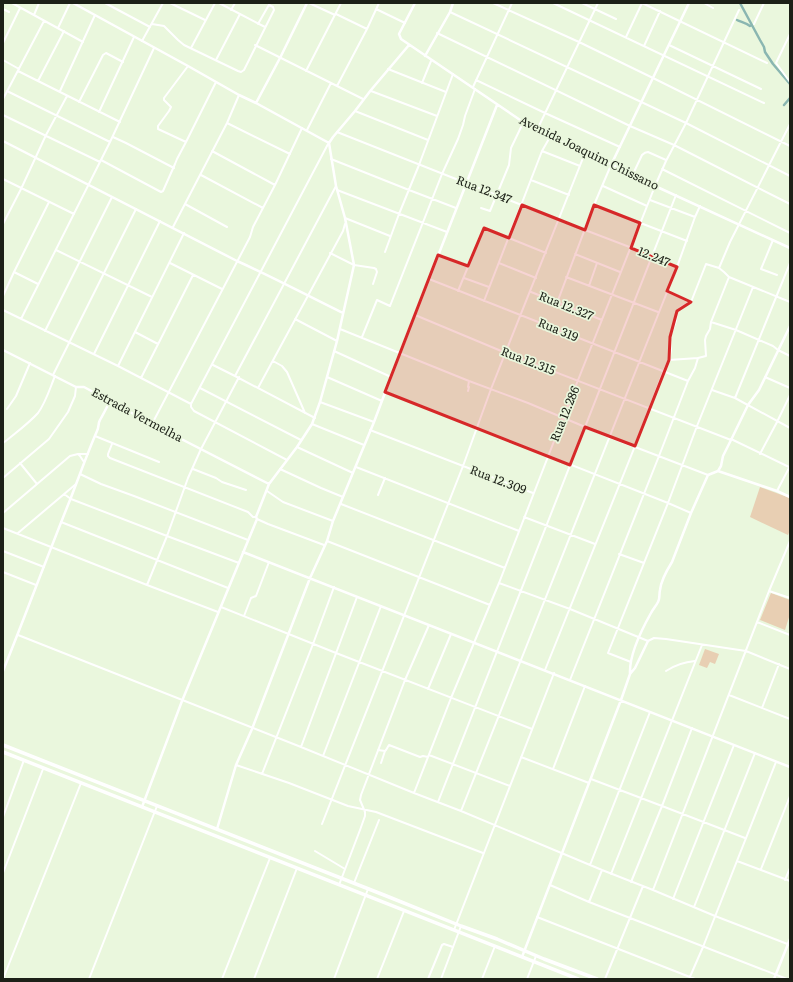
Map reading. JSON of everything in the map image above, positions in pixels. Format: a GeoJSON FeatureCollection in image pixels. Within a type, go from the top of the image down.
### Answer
{"type":"FeatureCollection","features":[{"type":"Feature","properties":{"kind":"highway"},"geometry":{"type":"LineString","coordinates":[[3,744],[597,979]]}},
{"type":"Feature","properties":{"kind":"highway"},"geometry":{"type":"LineString","coordinates":[[3,752],[578,979]]}},
{"type":"Feature","properties":{"kind":"street"},"geometry":{"type":"LineString","coordinates":[[12,3],[83,42]]}},
{"type":"Feature","properties":{"kind":"street"},"geometry":{"type":"LineString","coordinates":[[34,14],[39,3]]}},
{"type":"Feature","properties":{"kind":"street"},"geometry":{"type":"LineString","coordinates":[[58,28],[71,3],[329,143],[336,186],[345,218],[354,265],[337,341],[315,418],[302,440],[269,484],[239,563],[182,701],[142,807]]}},
{"type":"Feature","properties":{"kind":"street"},"geometry":{"type":"LineString","coordinates":[[105,3],[150,27]]}},
{"type":"Feature","properties":{"kind":"street"},"geometry":{"type":"LineString","coordinates":[[142,41],[163,3]]}},
{"type":"Feature","properties":{"kind":"street"},"geometry":{"type":"LineString","coordinates":[[170,3],[206,20]]}},
{"type":"Feature","properties":{"kind":"street"},"geometry":{"type":"LineString","coordinates":[[191,48],[215,3]]}},
{"type":"Feature","properties":{"kind":"street"},"geometry":{"type":"LineString","coordinates":[[219,3],[265,27]]}},
{"type":"Feature","properties":{"kind":"street"},"geometry":{"type":"LineString","coordinates":[[231,10],[235,3]]}},
{"type":"Feature","properties":{"kind":"street"},"geometry":{"type":"LineString","coordinates":[[256,103],[308,3],[336,14],[367,29]]}},
{"type":"Feature","properties":{"kind":"street"},"geometry":{"type":"LineString","coordinates":[[306,71],[341,3]]}},
{"type":"Feature","properties":{"kind":"street"},"geometry":{"type":"LineString","coordinates":[[337,86],[379,3]]}},
{"type":"Feature","properties":{"kind":"street"},"geometry":{"type":"LineString","coordinates":[[376,10],[405,23],[415,3]]}},
{"type":"Feature","properties":{"kind":"street"},"geometry":{"type":"LineString","coordinates":[[424,56],[454,3]]}},
{"type":"Feature","properties":{"kind":"street"},"geometry":{"type":"LineString","coordinates":[[492,3],[579,42],[790,146]]}},
{"type":"Feature","properties":{"kind":"street"},"geometry":{"type":"LineString","coordinates":[[362,337],[377,300],[390,306],[442,174],[458,139],[476,80],[512,3]]}},
{"type":"Feature","properties":{"kind":"street"},"geometry":{"type":"LineString","coordinates":[[553,3],[764,102]]}},
{"type":"Feature","properties":{"kind":"street"},"geometry":{"type":"LineString","coordinates":[[582,3],[616,19]]}},
{"type":"Feature","properties":{"kind":"street"},"geometry":{"type":"LineString","coordinates":[[537,130],[598,3]]}},
{"type":"Feature","properties":{"kind":"street"},"geometry":{"type":"LineString","coordinates":[[626,37],[642,3],[767,63]]}},
{"type":"Feature","properties":{"kind":"street"},"geometry":{"type":"LineString","coordinates":[[557,303],[594,205],[611,165],[689,3]]}},
{"type":"Feature","properties":{"kind":"street"},"geometry":{"type":"LineString","coordinates":[[704,3],[713,8]]}},
{"type":"Feature","properties":{"kind":"street"},"geometry":{"type":"LineString","coordinates":[[754,24],[764,3]]}},
{"type":"Feature","properties":{"kind":"street"},"geometry":{"type":"LineString","coordinates":[[152,24],[164,26],[184,45],[238,72],[244,70],[255,45],[274,10],[269,4],[258,24]]}},
{"type":"Feature","properties":{"kind":"street"},"geometry":{"type":"LineString","coordinates":[[3,43],[20,8]]}},
{"type":"Feature","properties":{"kind":"street"},"geometry":{"type":"LineString","coordinates":[[3,9],[9,12]]}},
{"type":"Feature","properties":{"kind":"street","name":"Rua 12.286"},"geometry":{"type":"LineString","coordinates":[[414,793],[451,698],[505,568],[620,272],[662,169],[686,123],[739,10]]}},
{"type":"Feature","properties":{"kind":"street"},"geometry":{"type":"LineString","coordinates":[[644,46],[660,11]]}},
{"type":"Feature","properties":{"kind":"street"},"geometry":{"type":"LineString","coordinates":[[450,12],[686,123],[790,176]]}},
{"type":"Feature","properties":{"kind":"street"},"geometry":{"type":"LineString","coordinates":[[216,60],[240,14]]}},
{"type":"Feature","properties":{"kind":"street"},"geometry":{"type":"LineString","coordinates":[[60,91],[95,15]]}},
{"type":"Feature","properties":{"kind":"street"},"geometry":{"type":"LineString","coordinates":[[3,99],[44,21]]}},
{"type":"Feature","properties":{"kind":"street","name":"Avenida Joaquim Chissano"},"geometry":{"type":"LineString","coordinates":[[405,23],[399,34],[408,45],[523,122],[550,137],[633,174],[655,186],[790,248]]}},
{"type":"Feature","properties":{"kind":"street"},"geometry":{"type":"LineString","coordinates":[[38,81],[64,31]]}},
{"type":"Feature","properties":{"kind":"street"},"geometry":{"type":"LineString","coordinates":[[437,33],[630,126],[674,145],[790,204]]}},
{"type":"Feature","properties":{"kind":"street"},"geometry":{"type":"LineString","coordinates":[[790,34],[776,63],[790,82]]}},
{"type":"Feature","properties":{"kind":"street"},"geometry":{"type":"LineString","coordinates":[[99,112],[134,37]]}},
{"type":"Feature","properties":{"kind":"street"},"geometry":{"type":"LineString","coordinates":[[255,45],[364,100]]}},
{"type":"Feature","properties":{"kind":"street"},"geometry":{"type":"LineString","coordinates":[[191,404],[329,143],[364,100],[370,90],[408,45]]}},
{"type":"Feature","properties":{"kind":"street"},"geometry":{"type":"LineString","coordinates":[[669,45],[761,89]]}},
{"type":"Feature","properties":{"kind":"street"},"geometry":{"type":"LineString","coordinates":[[21,319],[113,137],[154,48]]}},
{"type":"Feature","properties":{"kind":"street"},"geometry":{"type":"LineString","coordinates":[[79,102],[103,54],[106,53],[123,62]]}},
{"type":"Feature","properties":{"kind":"street"},"geometry":{"type":"LineString","coordinates":[[3,60],[38,81],[120,122]]}},
{"type":"Feature","properties":{"kind":"street"},"geometry":{"type":"LineString","coordinates":[[422,83],[431,61]]}},
{"type":"Feature","properties":{"kind":"street"},"geometry":{"type":"LineString","coordinates":[[186,142],[158,127],[171,108],[164,98],[188,66]]}},
{"type":"Feature","properties":{"kind":"street"},"geometry":{"type":"LineString","coordinates":[[388,69],[446,92]]}},
{"type":"Feature","properties":{"kind":"street"},"geometry":{"type":"LineString","coordinates":[[384,252],[453,74]]}},
{"type":"Feature","properties":{"kind":"street"},"geometry":{"type":"LineString","coordinates":[[476,80],[620,147]]}},
{"type":"Feature","properties":{"kind":"street"},"geometry":{"type":"LineString","coordinates":[[3,115],[101,161],[161,192],[163,191],[177,159],[216,82]]}},
{"type":"Feature","properties":{"kind":"street"},"geometry":{"type":"LineString","coordinates":[[307,130],[331,83]]}},
{"type":"Feature","properties":{"kind":"street"},"geometry":{"type":"LineString","coordinates":[[370,90],[437,116]]}},
{"type":"Feature","properties":{"kind":"street"},"geometry":{"type":"LineString","coordinates":[[7,91],[110,142]]}},
{"type":"Feature","properties":{"kind":"street"},"geometry":{"type":"LineString","coordinates":[[173,227],[227,123],[239,95]]}},
{"type":"Feature","properties":{"kind":"street"},"geometry":{"type":"LineString","coordinates":[[3,224],[46,135],[67,96]]}},
{"type":"Feature","properties":{"kind":"street"},"geometry":{"type":"LineString","coordinates":[[217,829],[236,765],[252,729],[310,578],[386,392],[497,105]]}},
{"type":"Feature","properties":{"kind":"street"},"geometry":{"type":"LineString","coordinates":[[355,111],[428,140]]}},
{"type":"Feature","properties":{"kind":"street"},"geometry":{"type":"LineString","coordinates":[[481,208],[490,211],[509,165],[511,148],[523,122]]}},
{"type":"Feature","properties":{"kind":"street"},"geometry":{"type":"LineString","coordinates":[[227,123],[290,154]]}},
{"type":"Feature","properties":{"kind":"street"},"geometry":{"type":"LineString","coordinates":[[719,268],[757,187],[790,124]]}},
{"type":"Feature","properties":{"kind":"street"},"geometry":{"type":"LineString","coordinates":[[152,424],[238,261],[250,237],[253,227],[302,128]]}},
{"type":"Feature","properties":{"kind":"street","name":"Rua 12.347"},"geometry":{"type":"LineString","coordinates":[[337,132],[630,248]]}},
{"type":"Feature","properties":{"kind":"street"},"geometry":{"type":"LineString","coordinates":[[113,137],[174,168]]}},
{"type":"Feature","properties":{"kind":"street"},"geometry":{"type":"LineString","coordinates":[[484,301],[542,151],[550,137]]}},
{"type":"Feature","properties":{"kind":"street"},"geometry":{"type":"LineString","coordinates":[[3,141],[238,261],[344,313]]}},
{"type":"Feature","properties":{"kind":"street"},"geometry":{"type":"LineString","coordinates":[[542,151],[580,166]]}},
{"type":"Feature","properties":{"kind":"street"},"geometry":{"type":"LineString","coordinates":[[212,152],[275,185]]}},
{"type":"Feature","properties":{"kind":"street"},"geometry":{"type":"LineString","coordinates":[[633,174],[642,156],[646,152],[666,160]]}},
{"type":"Feature","properties":{"kind":"street"},"geometry":{"type":"LineString","coordinates":[[322,824],[506,353],[586,153]]}},
{"type":"Feature","properties":{"kind":"street"},"geometry":{"type":"LineString","coordinates":[[332,159],[456,208]]}},
{"type":"Feature","properties":{"kind":"street"},"geometry":{"type":"LineString","coordinates":[[662,169],[790,233]]}},
{"type":"Feature","properties":{"kind":"street"},"geometry":{"type":"LineString","coordinates":[[201,175],[263,208]]}},
{"type":"Feature","properties":{"kind":"street"},"geometry":{"type":"LineString","coordinates":[[3,179],[74,214]]}},
{"type":"Feature","properties":{"kind":"street"},"geometry":{"type":"LineString","coordinates":[[531,180],[569,195]]}},
{"type":"Feature","properties":{"kind":"street"},"geometry":{"type":"LineString","coordinates":[[235,376],[336,186]]}},
{"type":"Feature","properties":{"kind":"street"},"geometry":{"type":"LineString","coordinates":[[602,186],[647,206]]}},
{"type":"Feature","properties":{"kind":"street"},"geometry":{"type":"LineString","coordinates":[[337,190],[447,232]]}},
{"type":"Feature","properties":{"kind":"street"},"geometry":{"type":"LineString","coordinates":[[438,802],[546,525],[663,232],[676,195]]}},
{"type":"Feature","properties":{"kind":"street"},"geometry":{"type":"LineString","coordinates":[[45,331],[112,196]]}},
{"type":"Feature","properties":{"kind":"street"},"geometry":{"type":"LineString","coordinates":[[650,200],[695,217]]}},
{"type":"Feature","properties":{"kind":"street"},"geometry":{"type":"LineString","coordinates":[[3,296],[49,202]]}},
{"type":"Feature","properties":{"kind":"street"},"geometry":{"type":"LineString","coordinates":[[185,204],[227,227]]}},
{"type":"Feature","properties":{"kind":"street"},"geometry":{"type":"LineString","coordinates":[[594,205],[687,240]]}},
{"type":"Feature","properties":{"kind":"street"},"geometry":{"type":"LineString","coordinates":[[461,811],[700,206]]}},
{"type":"Feature","properties":{"kind":"street"},"geometry":{"type":"LineString","coordinates":[[3,443],[31,420],[44,403],[54,375],[69,343],[136,209]]}},
{"type":"Feature","properties":{"kind":"street"},"geometry":{"type":"LineString","coordinates":[[345,218],[390,236]]}},
{"type":"Feature","properties":{"kind":"street"},"geometry":{"type":"LineString","coordinates":[[94,354],[160,221]]}},
{"type":"Feature","properties":{"kind":"street"},"geometry":{"type":"LineString","coordinates":[[258,388],[346,223]]}},
{"type":"Feature","properties":{"kind":"street"},"geometry":{"type":"LineString","coordinates":[[458,291],[484,228],[546,253]]}},
{"type":"Feature","properties":{"kind":"street"},"geometry":{"type":"LineString","coordinates":[[118,366],[184,233]]}},
{"type":"Feature","properties":{"kind":"street"},"geometry":{"type":"LineString","coordinates":[[773,240],[761,269],[777,275]]}},
{"type":"Feature","properties":{"kind":"street","name":"12.247"},"geometry":{"type":"LineString","coordinates":[[630,248],[653,256],[677,267]]}},
{"type":"Feature","properties":{"kind":"street"},"geometry":{"type":"LineString","coordinates":[[56,250],[152,297]]}},
{"type":"Feature","properties":{"kind":"street"},"geometry":{"type":"LineString","coordinates":[[330,253],[354,265],[374,268],[376,272],[373,284]]}},
{"type":"Feature","properties":{"kind":"street"},"geometry":{"type":"LineString","coordinates":[[575,254],[620,272]]}},
{"type":"Feature","properties":{"kind":"street"},"geometry":{"type":"LineString","coordinates":[[438,255],[468,266]]}},
{"type":"Feature","properties":{"kind":"street"},"geometry":{"type":"LineString","coordinates":[[170,263],[222,289]]}},
{"type":"Feature","properties":{"kind":"street"},"geometry":{"type":"LineString","coordinates":[[499,263],[536,278]]}},
{"type":"Feature","properties":{"kind":"street"},"geometry":{"type":"LineString","coordinates":[[735,398],[790,263]]}},
{"type":"Feature","properties":{"kind":"street"},"geometry":{"type":"LineString","coordinates":[[589,286],[597,264]]}},
{"type":"Feature","properties":{"kind":"street"},"geometry":{"type":"LineString","coordinates":[[545,670],[669,360],[671,350],[670,337],[676,321],[677,311],[681,307],[692,302],[706,264],[719,268],[729,277],[790,302]]}},
{"type":"Feature","properties":{"kind":"street"},"geometry":{"type":"LineString","coordinates":[[14,272],[38,284]]}},
{"type":"Feature","properties":{"kind":"street"},"geometry":{"type":"LineString","coordinates":[[141,378],[193,275]]}},
{"type":"Feature","properties":{"kind":"street"},"geometry":{"type":"LineString","coordinates":[[566,277],[658,312]]}},
{"type":"Feature","properties":{"kind":"street"},"geometry":{"type":"LineString","coordinates":[[669,360],[706,356],[706,336],[729,277]]}},
{"type":"Feature","properties":{"kind":"street"},"geometry":{"type":"LineString","coordinates":[[464,278],[489,287]]}},
{"type":"Feature","properties":{"kind":"street","name":"Rua 319"},"geometry":{"type":"LineString","coordinates":[[429,279],[688,381]]}},
{"type":"Feature","properties":{"kind":"street"},"geometry":{"type":"LineString","coordinates":[[631,662],[608,653],[697,426],[754,287]]}},
{"type":"Feature","properties":{"kind":"street"},"geometry":{"type":"LineString","coordinates":[[667,291],[692,302]]}},
{"type":"Feature","properties":{"kind":"street","name":"Rua 12.327"},"geometry":{"type":"LineString","coordinates":[[531,292],[602,320]]}},
{"type":"Feature","properties":{"kind":"street"},"geometry":{"type":"LineString","coordinates":[[3,310],[94,354],[191,404],[194,411],[287,460]]}},
{"type":"Feature","properties":{"kind":"street","name":"Rua 12.315"},"geometry":{"type":"LineString","coordinates":[[415,315],[506,353],[649,409],[731,439],[760,454],[790,466]]}},
{"type":"Feature","properties":{"kind":"street"},"geometry":{"type":"LineString","coordinates":[[295,320],[337,341]]}},
{"type":"Feature","properties":{"kind":"street"},"geometry":{"type":"LineString","coordinates":[[711,322],[736,330],[773,346],[790,356]]}},
{"type":"Feature","properties":{"kind":"street"},"geometry":{"type":"LineString","coordinates":[[522,957],[621,700],[630,674],[631,662],[640,637],[658,602],[660,589],[691,513],[708,476],[718,471],[721,466],[731,439],[748,405],[759,390],[790,326]]}},
{"type":"Feature","properties":{"kind":"street"},"geometry":{"type":"LineString","coordinates":[[340,329],[708,476]]}},
{"type":"Feature","properties":{"kind":"street"},"geometry":{"type":"LineString","coordinates":[[135,332],[158,344]]}},
{"type":"Feature","properties":{"kind":"street"},"geometry":{"type":"LineString","coordinates":[[334,350],[391,377]]}},
{"type":"Feature","properties":{"kind":"street","name":"Estrada Vermelha"},"geometry":{"type":"LineString","coordinates":[[3,352],[30,363],[76,387],[84,387],[269,484]]}},
{"type":"Feature","properties":{"kind":"street"},"geometry":{"type":"LineString","coordinates":[[570,680],[698,358]]}},
{"type":"Feature","properties":{"kind":"street"},"geometry":{"type":"LineString","coordinates":[[273,361],[282,366],[287,372],[305,413]]}},
{"type":"Feature","properties":{"kind":"street"},"geometry":{"type":"LineString","coordinates":[[7,409],[16,396],[30,363]]}},
{"type":"Feature","properties":{"kind":"street"},"geometry":{"type":"LineString","coordinates":[[212,365],[239,377],[315,418]]}},
{"type":"Feature","properties":{"kind":"street"},"geometry":{"type":"LineString","coordinates":[[146,585],[201,449],[239,377]]}},
{"type":"Feature","properties":{"kind":"street"},"geometry":{"type":"LineString","coordinates":[[327,377],[382,401]]}},
{"type":"Feature","properties":{"kind":"street"},"geometry":{"type":"LineString","coordinates":[[765,377],[790,388]]}},
{"type":"Feature","properties":{"kind":"street"},"geometry":{"type":"LineString","coordinates":[[468,391],[469,381]]}},
{"type":"Feature","properties":{"kind":"street"},"geometry":{"type":"LineString","coordinates":[[3,478],[49,439],[58,428],[68,412],[75,396],[76,387]]}},
{"type":"Feature","properties":{"kind":"street"},"geometry":{"type":"LineString","coordinates":[[200,388],[302,440]]}},
{"type":"Feature","properties":{"kind":"street"},"geometry":{"type":"LineString","coordinates":[[712,390],[735,398],[790,428]]}},
{"type":"Feature","properties":{"kind":"street"},"geometry":{"type":"LineString","coordinates":[[386,392],[691,513]]}},
{"type":"Feature","properties":{"kind":"street"},"geometry":{"type":"LineString","coordinates":[[760,454],[790,395]]}},
{"type":"Feature","properties":{"kind":"street"},"geometry":{"type":"LineString","coordinates":[[3,671],[98,429],[99,421],[105,413],[110,401]]}},
{"type":"Feature","properties":{"kind":"street"},"geometry":{"type":"LineString","coordinates":[[320,402],[374,422]]}},
{"type":"Feature","properties":{"kind":"street"},"geometry":{"type":"LineString","coordinates":[[312,424],[364,445]]}},
{"type":"Feature","properties":{"kind":"street","name":"Rua 12.309"},"geometry":{"type":"LineString","coordinates":[[370,430],[534,494]]}},
{"type":"Feature","properties":{"kind":"street"},"geometry":{"type":"LineString","coordinates":[[95,436],[159,462]]}},
{"type":"Feature","properties":{"kind":"street"},"geometry":{"type":"LineString","coordinates":[[112,444],[108,454],[110,458],[248,512],[253,517],[268,524],[324,545]]}},
{"type":"Feature","properties":{"kind":"street"},"geometry":{"type":"LineString","coordinates":[[297,447],[353,473]]}},
{"type":"Feature","properties":{"kind":"street"},"geometry":{"type":"LineString","coordinates":[[78,454],[84,462]]}},
{"type":"Feature","properties":{"kind":"street"},"geometry":{"type":"LineString","coordinates":[[3,513],[70,456],[88,454]]}},
{"type":"Feature","properties":{"kind":"street"},"geometry":{"type":"LineString","coordinates":[[20,463],[37,484]]}},
{"type":"Feature","properties":{"kind":"street"},"geometry":{"type":"LineString","coordinates":[[356,466],[519,530]]}},
{"type":"Feature","properties":{"kind":"street"},"geometry":{"type":"LineString","coordinates":[[777,491],[790,466]]}},
{"type":"Feature","properties":{"kind":"street"},"geometry":{"type":"LineString","coordinates":[[193,469],[222,482],[246,490]]}},
{"type":"Feature","properties":{"kind":"street"},"geometry":{"type":"LineString","coordinates":[[280,469],[343,497]]}},
{"type":"Feature","properties":{"kind":"street"},"geometry":{"type":"LineString","coordinates":[[718,471],[777,491],[790,497]]}},
{"type":"Feature","properties":{"kind":"street"},"geometry":{"type":"LineString","coordinates":[[80,474],[101,484],[248,540]]}},
{"type":"Feature","properties":{"kind":"street"},"geometry":{"type":"LineString","coordinates":[[378,495],[385,478]]}},
{"type":"Feature","properties":{"kind":"street"},"geometry":{"type":"LineString","coordinates":[[18,534],[76,484]]}},
{"type":"Feature","properties":{"kind":"street"},"geometry":{"type":"LineString","coordinates":[[266,491],[283,502],[333,521]]}},
{"type":"Feature","properties":{"kind":"street"},"geometry":{"type":"LineString","coordinates":[[64,494],[71,499],[239,563]]}},
{"type":"Feature","properties":{"kind":"street"},"geometry":{"type":"LineString","coordinates":[[341,504],[505,568]]}},
{"type":"Feature","properties":{"kind":"street"},"geometry":{"type":"LineString","coordinates":[[524,517],[595,544]]}},
{"type":"Feature","properties":{"kind":"street"},"geometry":{"type":"LineString","coordinates":[[61,522],[228,588]]}},
{"type":"Feature","properties":{"kind":"street"},"geometry":{"type":"LineString","coordinates":[[3,528],[218,612]]}},
{"type":"Feature","properties":{"kind":"street"},"geometry":{"type":"LineString","coordinates":[[326,541],[490,605]]}},
{"type":"Feature","properties":{"kind":"street"},"geometry":{"type":"LineString","coordinates":[[653,890],[712,736],[790,541]]}},
{"type":"Feature","properties":{"kind":"street"},"geometry":{"type":"LineString","coordinates":[[3,551],[44,567]]}},
{"type":"Feature","properties":{"kind":"street"},"geometry":{"type":"LineString","coordinates":[[243,552],[790,767]]}},
{"type":"Feature","properties":{"kind":"street"},"geometry":{"type":"LineString","coordinates":[[619,554],[644,563]]}},
{"type":"Feature","properties":{"kind":"street"},"geometry":{"type":"LineString","coordinates":[[244,616],[251,598],[256,596],[269,562]]}},
{"type":"Feature","properties":{"kind":"street"},"geometry":{"type":"LineString","coordinates":[[3,572],[36,586]]}},
{"type":"Feature","properties":{"kind":"street"},"geometry":{"type":"LineString","coordinates":[[499,583],[570,609],[648,641]]}},
{"type":"Feature","properties":{"kind":"street"},"geometry":{"type":"LineString","coordinates":[[262,774],[334,587]]}},
{"type":"Feature","properties":{"kind":"street"},"geometry":{"type":"LineString","coordinates":[[769,591],[790,598]]}},
{"type":"Feature","properties":{"kind":"street"},"geometry":{"type":"LineString","coordinates":[[300,747],[357,596]]}},
{"type":"Feature","properties":{"kind":"street"},"geometry":{"type":"LineString","coordinates":[[323,757],[380,606]]}},
{"type":"Feature","properties":{"kind":"street"},"geometry":{"type":"LineString","coordinates":[[221,607],[532,729]]}},
{"type":"Feature","properties":{"kind":"street"},"geometry":{"type":"LineString","coordinates":[[757,622],[790,635]]}},
{"type":"Feature","properties":{"kind":"street"},"geometry":{"type":"LineString","coordinates":[[339,885],[365,816],[360,798],[405,680],[429,625]]}},
{"type":"Feature","properties":{"kind":"street"},"geometry":{"type":"LineString","coordinates":[[428,689],[451,634]]}},
{"type":"Feature","properties":{"kind":"street"},"geometry":{"type":"LineString","coordinates":[[18,635],[461,811],[590,866],[789,944]]}},
{"type":"Feature","properties":{"kind":"street"},"geometry":{"type":"LineString","coordinates":[[630,674],[635,668],[648,641],[654,638],[746,651],[790,669]]}},
{"type":"Feature","properties":{"kind":"street"},"geometry":{"type":"LineString","coordinates":[[611,874],[702,644]]}},
{"type":"Feature","properties":{"kind":"street"},"geometry":{"type":"LineString","coordinates":[[666,671],[681,663],[695,661]]}},
{"type":"Feature","properties":{"kind":"street"},"geometry":{"type":"LineString","coordinates":[[762,708],[779,664]]}},
{"type":"Feature","properties":{"kind":"street"},"geometry":{"type":"LineString","coordinates":[[454,930],[554,673]]}},
{"type":"Feature","properties":{"kind":"street"},"geometry":{"type":"LineString","coordinates":[[553,769],[586,686]]}},
{"type":"Feature","properties":{"kind":"street"},"geometry":{"type":"LineString","coordinates":[[729,695],[790,719]]}},
{"type":"Feature","properties":{"kind":"street"},"geometry":{"type":"LineString","coordinates":[[590,866],[650,712]]}},
{"type":"Feature","properties":{"kind":"street"},"geometry":{"type":"LineString","coordinates":[[631,882],[692,728]]}},
{"type":"Feature","properties":{"kind":"street"},"geometry":{"type":"LineString","coordinates":[[381,763],[385,751],[389,745],[420,757],[428,756],[453,764],[510,786]]}},
{"type":"Feature","properties":{"kind":"street"},"geometry":{"type":"LineString","coordinates":[[673,899],[734,745]]}},
{"type":"Feature","properties":{"kind":"street"},"geometry":{"type":"LineString","coordinates":[[378,750],[385,751]]}},
{"type":"Feature","properties":{"kind":"street"},"geometry":{"type":"LineString","coordinates":[[694,907],[755,753]]}},
{"type":"Feature","properties":{"kind":"street"},"geometry":{"type":"LineString","coordinates":[[521,757],[589,783]]}},
{"type":"Feature","properties":{"kind":"street"},"geometry":{"type":"LineString","coordinates":[[3,817],[24,760]]}},
{"type":"Feature","properties":{"kind":"street"},"geometry":{"type":"LineString","coordinates":[[690,978],[776,762]]}},
{"type":"Feature","properties":{"kind":"street"},"geometry":{"type":"LineString","coordinates":[[236,765],[354,808],[376,812],[483,853]]}},
{"type":"Feature","properties":{"kind":"street"},"geometry":{"type":"LineString","coordinates":[[3,873],[44,768]]}},
{"type":"Feature","properties":{"kind":"street"},"geometry":{"type":"LineString","coordinates":[[591,779],[745,838]]}},
{"type":"Feature","properties":{"kind":"street"},"geometry":{"type":"LineString","coordinates":[[3,979],[81,783]]}},
{"type":"Feature","properties":{"kind":"street"},"geometry":{"type":"LineString","coordinates":[[761,870],[790,796]]}},
{"type":"Feature","properties":{"kind":"street"},"geometry":{"type":"LineString","coordinates":[[89,979],[157,806]]}},
{"type":"Feature","properties":{"kind":"street"},"geometry":{"type":"LineString","coordinates":[[354,883],[379,820]]}},
{"type":"Feature","properties":{"kind":"street"},"geometry":{"type":"LineString","coordinates":[[315,851],[345,869]]}},
{"type":"Feature","properties":{"kind":"street"},"geometry":{"type":"LineString","coordinates":[[222,979],[270,857]]}},
{"type":"Feature","properties":{"kind":"street"},"geometry":{"type":"LineString","coordinates":[[737,860],[790,882]]}},
{"type":"Feature","properties":{"kind":"street"},"geometry":{"type":"LineString","coordinates":[[254,979],[297,868]]}},
{"type":"Feature","properties":{"kind":"street"},"geometry":{"type":"LineString","coordinates":[[785,880],[790,868]]}},
{"type":"Feature","properties":{"kind":"street"},"geometry":{"type":"LineString","coordinates":[[589,902],[602,870]]}},
{"type":"Feature","properties":{"kind":"street"},"geometry":{"type":"LineString","coordinates":[[549,885],[787,979]]}},
{"type":"Feature","properties":{"kind":"street"},"geometry":{"type":"LineString","coordinates":[[605,979],[643,886]]}},
{"type":"Feature","properties":{"kind":"street"},"geometry":{"type":"LineString","coordinates":[[334,979],[368,889]]}},
{"type":"Feature","properties":{"kind":"street"},"geometry":{"type":"LineString","coordinates":[[377,979],[404,910]]}},
{"type":"Feature","properties":{"kind":"street"},"geometry":{"type":"LineString","coordinates":[[537,917],[695,979]]}},
{"type":"Feature","properties":{"kind":"street"},"geometry":{"type":"LineString","coordinates":[[441,979],[461,926]]}},
{"type":"Feature","properties":{"kind":"street"},"geometry":{"type":"LineString","coordinates":[[774,979],[790,939]]}},
{"type":"Feature","properties":{"kind":"street"},"geometry":{"type":"LineString","coordinates":[[428,979],[442,945],[444,944],[453,947]]}},
{"type":"Feature","properties":{"kind":"street"},"geometry":{"type":"LineString","coordinates":[[482,979],[495,946]]}},
{"type":"Feature","properties":{"kind":"street"},"geometry":{"type":"LineString","coordinates":[[527,979],[536,956]]}},
{"type":"Feature","properties":{"kind":"highlighted area"},"geometry":{"type":"Polygon","coordinates":[[[522,205],[585,230],[594,205],[640,223],[631,248],[677,267],[667,291],[691,302],[677,311],[670,337],[669,360],[635,446],[585,427],[570,465],[385,392],[438,255],[468,266],[484,228],[509,238],[522,205]]]}},
{"type":"Feature","properties":{"kind":"shaded area"},"geometry":{"type":"Polygon","coordinates":[[[760,487],[790,498],[790,530],[788,535],[750,517],[760,487]]]}},
{"type":"Feature","properties":{"kind":"shaded area"},"geometry":{"type":"Polygon","coordinates":[[[771,593],[790,600],[790,614],[785,630],[760,620],[771,593]]]}},
{"type":"Feature","properties":{"kind":"shaded area"},"geometry":{"type":"Polygon","coordinates":[[[705,649],[719,654],[715,664],[710,662],[707,668],[699,665],[705,649]]]}},
{"type":"Feature","properties":{"kind":"waterway"},"geometry":{"type":"LineString","coordinates":[[740,3],[764,47],[765,52],[790,84]]}},
{"type":"Feature","properties":{"kind":"waterway"},"geometry":{"type":"LineString","coordinates":[[737,20],[750,26],[752,25]]}},
{"type":"Feature","properties":{"kind":"waterway"},"geometry":{"type":"LineString","coordinates":[[784,105],[790,98]]}}]}
